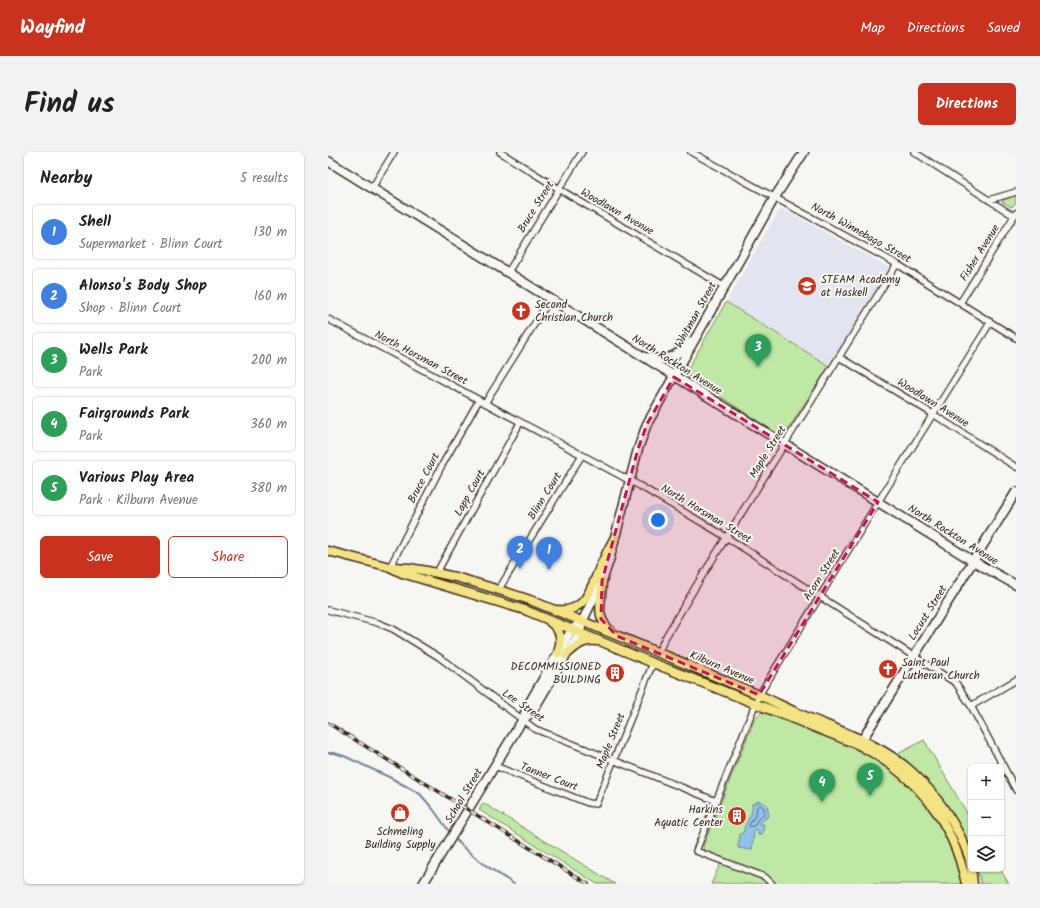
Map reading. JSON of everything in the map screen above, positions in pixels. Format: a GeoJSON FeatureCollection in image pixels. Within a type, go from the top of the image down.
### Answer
{"type":"FeatureCollection","features":[{"type":"Feature","properties":{"kind":"main road","name":"Whitman Street"},"geometry":{"type":"LineString","coordinates":[[572,629],[582,622],[602,581],[609,561],[631,481],[638,449],[646,424],[775,197],[804,152]]}},
{"type":"Feature","properties":{"kind":"main road","name":"North Rockton Avenue"},"geometry":{"type":"LineString","coordinates":[[328,161],[973,561],[1016,585]]}},
{"type":"Feature","properties":{"kind":"main road"},"geometry":{"type":"LineString","coordinates":[[638,354],[657,360],[664,359],[682,350],[696,338]]}},
{"type":"Feature","properties":{"kind":"main road","name":"Locust Street"},"geometry":{"type":"LineString","coordinates":[[860,742],[1016,492]]}},
{"type":"Feature","properties":{"kind":"main road"},"geometry":{"type":"LineString","coordinates":[[554,610],[572,609],[585,600],[615,537]]}},
{"type":"Feature","properties":{"kind":"main road","name":"Kilburn Avenue"},"geometry":{"type":"LineString","coordinates":[[328,551],[390,567],[402,573],[525,610],[754,704],[860,742],[901,772],[930,802],[943,821],[958,852],[966,884]]}},
{"type":"Feature","properties":{"kind":"main road","name":"Kilburn Avenue"},"geometry":{"type":"LineString","coordinates":[[390,567],[402,567],[437,572],[499,589],[554,610],[759,695],[894,757],[913,773],[930,791],[951,821],[968,856]]}},
{"type":"Feature","properties":{"kind":"main road"},"geometry":{"type":"LineString","coordinates":[[602,581],[600,608],[601,619],[617,636]]}},
{"type":"Feature","properties":{"kind":"main road"},"geometry":{"type":"LineString","coordinates":[[547,619],[560,633],[561,641],[558,653]]}},
{"type":"Feature","properties":{"kind":"main road","name":"School Street"},"geometry":{"type":"LineString","coordinates":[[523,719],[532,712],[580,632],[582,622]]}},
{"type":"Feature","properties":{"kind":"main road","name":"School Street"},"geometry":{"type":"LineString","coordinates":[[424,884],[523,719],[527,706],[572,629]]}},
{"type":"Feature","properties":{"kind":"main road"},"geometry":{"type":"LineString","coordinates":[[566,655],[576,645],[582,642],[593,640],[602,642]]}},
{"type":"Feature","properties":{"kind":"main road","name":"Kilburn Avenue"},"geometry":{"type":"LineString","coordinates":[[972,872],[973,884]]}},
{"type":"Feature","properties":{"kind":"main road"},"geometry":{"type":"LineString","coordinates":[[974,872],[978,884]]}},
{"type":"Feature","properties":{"kind":"street"},"geometry":{"type":"LineString","coordinates":[[372,188],[394,152]]}},
{"type":"Feature","properties":{"kind":"street","name":"Woodlawn Avenue"},"geometry":{"type":"LineString","coordinates":[[500,152],[559,189],[725,286]]}},
{"type":"Feature","properties":{"kind":"street","name":"Bruce Street"},"geometry":{"type":"LineString","coordinates":[[508,272],[582,152]]}},
{"type":"Feature","properties":{"kind":"street","name":"North Winnebago Street"},"geometry":{"type":"LineString","coordinates":[[692,152],[897,264],[1016,338]]}},
{"type":"Feature","properties":{"kind":"street"},"geometry":{"type":"LineString","coordinates":[[914,152],[1015,215]]}},
{"type":"Feature","properties":{"kind":"street"},"geometry":{"type":"LineString","coordinates":[[989,200],[1016,192]]}},
{"type":"Feature","properties":{"kind":"street","name":"Fisher Avenue"},"geometry":{"type":"LineString","coordinates":[[960,303],[1015,215]]}},
{"type":"Feature","properties":{"kind":"street","name":"Maple Street"},"geometry":{"type":"LineString","coordinates":[[658,653],[665,638],[726,537],[897,264]]}},
{"type":"Feature","properties":{"kind":"street"},"geometry":{"type":"LineString","coordinates":[[485,403],[550,299]]}},
{"type":"Feature","properties":{"kind":"street","name":"North Horsman Street"},"geometry":{"type":"LineString","coordinates":[[328,319],[631,481],[726,537],[956,682],[971,706],[1016,788]]}},
{"type":"Feature","properties":{"kind":"street","name":"Acorn Street"},"geometry":{"type":"LineString","coordinates":[[772,884],[765,877],[696,851],[754,704],[759,695],[990,323]]}},
{"type":"Feature","properties":{"kind":"street","name":"Woodlawn Avenue"},"geometry":{"type":"LineString","coordinates":[[839,357],[933,414],[1016,468]]}},
{"type":"Feature","properties":{"kind":"street","name":"Bruce Court"},"geometry":{"type":"LineString","coordinates":[[390,567],[441,467],[479,400]]}},
{"type":"Feature","properties":{"kind":"street","name":"Lapp Court"},"geometry":{"type":"LineString","coordinates":[[437,572],[520,423]]}},
{"type":"Feature","properties":{"kind":"street","name":"Blinn Court"},"geometry":{"type":"LineString","coordinates":[[499,589],[582,455]]}},
{"type":"Feature","properties":{"kind":"street","name":"Lee Street"},"geometry":{"type":"LineString","coordinates":[[328,610],[378,623],[393,629],[438,657],[536,729],[716,801]]}},
{"type":"Feature","properties":{"kind":"street","name":"Maple Street"},"geometry":{"type":"LineString","coordinates":[[596,804],[653,663]]}},
{"type":"Feature","properties":{"kind":"street"},"geometry":{"type":"LineString","coordinates":[[971,706],[1016,680]]}},
{"type":"Feature","properties":{"kind":"street","name":"Tanner Court"},"geometry":{"type":"LineString","coordinates":[[494,766],[588,803],[596,804]]}},
{"type":"Feature","properties":{"kind":"highlighted area"},"geometry":{"type":"Polygon","coordinates":[[[674,377],[878,502],[759,695],[617,636],[601,619],[602,581],[638,449],[647,424],[674,377]]]}},
{"type":"Feature","properties":{"kind":"shaded area","name":"STEAM Academy at Haskell"},"geometry":{"type":"Polygon","coordinates":[[[780,210],[785,210],[890,268],[829,366],[726,302],[780,210]]]}},
{"type":"Feature","properties":{"kind":"green space"},"geometry":{"type":"Polygon","coordinates":[[[1016,195],[1016,203],[1012,207],[1002,202],[1003,200],[1016,195]]]}},
{"type":"Feature","properties":{"kind":"green space"},"geometry":{"type":"Polygon","coordinates":[[[726,302],[829,366],[785,434],[779,435],[689,376],[688,369],[726,302]]]}},
{"type":"Feature","properties":{"kind":"green space"},"geometry":{"type":"Polygon","coordinates":[[[764,712],[860,751],[901,777],[929,808],[940,826],[950,844],[962,884],[711,884],[723,858],[704,850],[703,846],[756,716],[764,712]]]}},
{"type":"Feature","properties":{"kind":"green space"},"geometry":{"type":"Polygon","coordinates":[[[924,740],[968,815],[968,844],[949,810],[931,786],[898,754],[924,740]]]}},
{"type":"Feature","properties":{"kind":"green space"},"geometry":{"type":"Polygon","coordinates":[[[483,803],[615,884],[597,884],[479,810],[483,803]]]}},
{"type":"Feature","properties":{"kind":"green space"},"geometry":{"type":"Polygon","coordinates":[[[978,872],[1002,872],[1009,884],[981,884],[978,872]]]}},
{"type":"Feature","properties":{"kind":"water"},"geometry":{"type":"Polygon","coordinates":[[[759,801],[767,805],[769,816],[759,824],[764,824],[762,835],[758,835],[758,831],[756,829],[754,831],[752,850],[738,848],[740,834],[743,833],[751,814],[752,804],[759,801]]]}},
{"type":"Feature","properties":{"kind":"waterway"},"geometry":{"type":"LineString","coordinates":[[328,753],[344,756],[391,778],[420,794],[451,834]]}},
{"type":"Feature","properties":{"kind":"waterway"},"geometry":{"type":"LineString","coordinates":[[454,838],[475,857],[514,884]]}},
{"type":"Feature","properties":{"kind":"railway"},"geometry":{"type":"LineString","coordinates":[[328,723],[588,884]]}},
{"type":"Feature","properties":{"kind":"place","name":"STEAM Academy at Haskell"},"geometry":{"type":"Point","coordinates":[807,286]}},
{"type":"Feature","properties":{"kind":"place","name":"Second Christian Church"},"geometry":{"type":"Point","coordinates":[521,311]}},
{"type":"Feature","properties":{"kind":"place","name":"Wells Park"},"geometry":{"type":"Point","coordinates":[758,367]}},
{"type":"Feature","properties":{"kind":"place","name":"Alonso's Body Shop"},"geometry":{"type":"Point","coordinates":[520,569]}},
{"type":"Feature","properties":{"kind":"place","name":"Shell"},"geometry":{"type":"Point","coordinates":[549,570]}},
{"type":"Feature","properties":{"kind":"place","name":"Saint Paul Lutheran Church"},"geometry":{"type":"Point","coordinates":[888,669]}},
{"type":"Feature","properties":{"kind":"place","name":"DECOMMISSIONED BUILDING"},"geometry":{"type":"Point","coordinates":[615,673]}},
{"type":"Feature","properties":{"kind":"place","name":"Various Play Area"},"geometry":{"type":"Point","coordinates":[870,796]}},
{"type":"Feature","properties":{"kind":"place","name":"Fairgrounds Park"},"geometry":{"type":"Point","coordinates":[822,802]}},
{"type":"Feature","properties":{"kind":"place","name":"Schmeling Building Supply"},"geometry":{"type":"Point","coordinates":[400,813]}},
{"type":"Feature","properties":{"kind":"place","name":"Harkins Aquatic Center"},"geometry":{"type":"Point","coordinates":[737,816]}}]}
